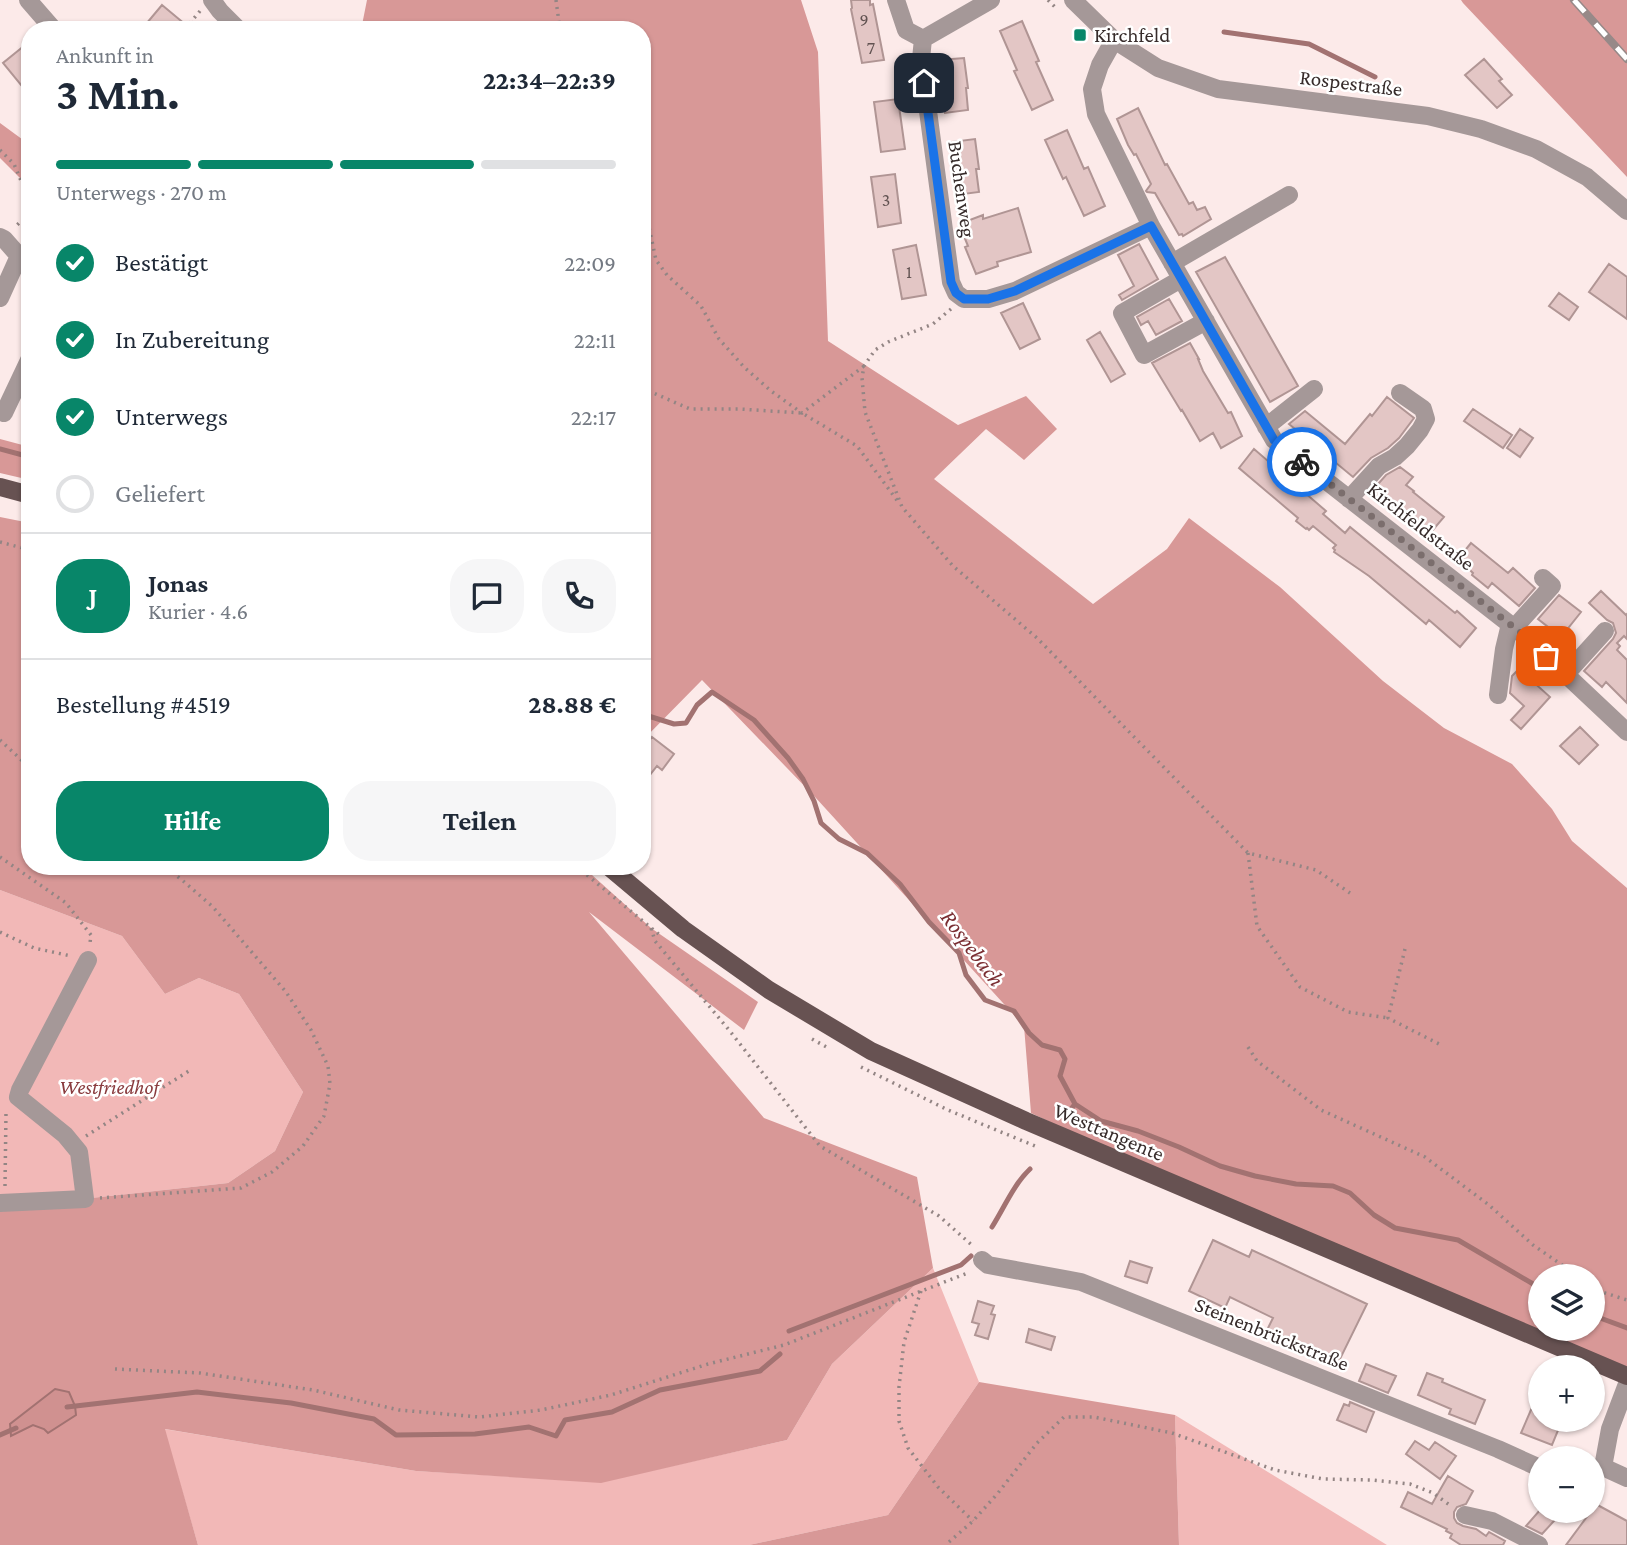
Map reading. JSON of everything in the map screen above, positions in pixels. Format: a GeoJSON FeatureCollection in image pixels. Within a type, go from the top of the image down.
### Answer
{"type":"FeatureCollection","features":[{"type":"Feature","properties":{"kind":"main road"},"geometry":{"type":"LineString","coordinates":[[0,487],[21,493]]}},
{"type":"Feature","properties":{"kind":"main road","name":"Westtangente"},"geometry":{"type":"LineString","coordinates":[[619,875],[683,929],[769,990],[871,1051],[1290,1235],[1627,1376]]}},
{"type":"Feature","properties":{"kind":"street"},"geometry":{"type":"LineString","coordinates":[[28,0],[46,21]]}},
{"type":"Feature","properties":{"kind":"street"},"geometry":{"type":"LineString","coordinates":[[896,0],[906,30],[923,39],[991,0]]}},
{"type":"Feature","properties":{"kind":"street","name":"Rospestraße"},"geometry":{"type":"LineString","coordinates":[[1073,0],[1114,40],[1158,68],[1218,89],[1428,116],[1481,129],[1536,149],[1587,177],[1627,211]]}},
{"type":"Feature","properties":{"kind":"street"},"geometry":{"type":"LineString","coordinates":[[208,4],[230,21]]}},
{"type":"Feature","properties":{"kind":"street","name":"Buchenweg"},"geometry":{"type":"LineString","coordinates":[[923,39],[921,59],[951,282],[956,293],[964,299]]}},
{"type":"Feature","properties":{"kind":"street","name":"Kirchfeldstraße"},"geometry":{"type":"LineString","coordinates":[[1114,40],[1100,65],[1092,89],[1096,114],[1151,226],[1274,440],[1512,626],[1627,732]]}},
{"type":"Feature","properties":{"kind":"street"},"geometry":{"type":"LineString","coordinates":[[1206,321],[1144,355],[1122,313],[1177,271],[1289,195]]}},
{"type":"Feature","properties":{"kind":"street"},"geometry":{"type":"LineString","coordinates":[[964,299],[988,299],[1015,291],[1151,226]]}},
{"type":"Feature","properties":{"kind":"street"},"geometry":{"type":"LineString","coordinates":[[2,238],[21,256]]}},
{"type":"Feature","properties":{"kind":"street"},"geometry":{"type":"LineString","coordinates":[[2,288],[21,263]]}},
{"type":"Feature","properties":{"kind":"street"},"geometry":{"type":"LineString","coordinates":[[4,413],[21,377]]}},
{"type":"Feature","properties":{"kind":"street"},"geometry":{"type":"LineString","coordinates":[[1266,427],[1314,389]]}},
{"type":"Feature","properties":{"kind":"street"},"geometry":{"type":"LineString","coordinates":[[1349,499],[1379,466],[1407,446],[1426,419],[1423,409],[1400,393]]}},
{"type":"Feature","properties":{"kind":"street"},"geometry":{"type":"LineString","coordinates":[[1498,695],[1504,649],[1512,626],[1552,586],[1543,578]]}},
{"type":"Feature","properties":{"kind":"street"},"geometry":{"type":"LineString","coordinates":[[1566,674],[1605,631]]}},
{"type":"Feature","properties":{"kind":"street"},"geometry":{"type":"LineString","coordinates":[[2,1203],[85,1199],[79,1152],[65,1135],[18,1097],[88,960]]}},
{"type":"Feature","properties":{"kind":"street","name":"Steinenbrückstraße"},"geometry":{"type":"LineString","coordinates":[[985,1262],[1081,1282],[1528,1462]]}},
{"type":"Feature","properties":{"kind":"street"},"geometry":{"type":"LineString","coordinates":[[1605,1446],[1627,1384]]}},
{"type":"Feature","properties":{"kind":"street"},"geometry":{"type":"LineString","coordinates":[[1605,1470],[1627,1478]]}},
{"type":"Feature","properties":{"kind":"street"},"geometry":{"type":"LineString","coordinates":[[1465,1515],[1492,1521],[1539,1545]]}},
{"type":"Feature","properties":{"kind":"path"},"geometry":{"type":"LineString","coordinates":[[556,0],[559,21]]}},
{"type":"Feature","properties":{"kind":"path"},"geometry":{"type":"LineString","coordinates":[[1048,0],[1055,8]]}},
{"type":"Feature","properties":{"kind":"path"},"geometry":{"type":"LineString","coordinates":[[192,21],[208,4]]}},
{"type":"Feature","properties":{"kind":"path"},"geometry":{"type":"LineString","coordinates":[[0,150],[14,164],[21,180]]}},
{"type":"Feature","properties":{"kind":"path"},"geometry":{"type":"LineString","coordinates":[[2,238],[21,221]]}},
{"type":"Feature","properties":{"kind":"path"},"geometry":{"type":"LineString","coordinates":[[651,236],[656,260],[667,275],[701,306],[719,339],[744,368],[802,414],[857,446],[902,507],[953,566],[1037,638],[1248,853],[1316,870],[1350,893]]}},
{"type":"Feature","properties":{"kind":"path"},"geometry":{"type":"LineString","coordinates":[[651,392],[690,409],[739,409],[802,414],[864,366],[875,350],[933,324],[964,299]]}},
{"type":"Feature","properties":{"kind":"path"},"geometry":{"type":"LineString","coordinates":[[864,366],[862,378],[865,412],[902,507]]}},
{"type":"Feature","properties":{"kind":"path"},"geometry":{"type":"LineString","coordinates":[[0,542],[21,548]]}},
{"type":"Feature","properties":{"kind":"path"},"geometry":{"type":"LineString","coordinates":[[0,740],[21,760]]}},
{"type":"Feature","properties":{"kind":"path"},"geometry":{"type":"LineString","coordinates":[[1248,853],[1257,926],[1300,987],[1348,1012],[1388,1018],[1443,1046]]}},
{"type":"Feature","properties":{"kind":"path"},"geometry":{"type":"LineString","coordinates":[[0,857],[21,872]]}},
{"type":"Feature","properties":{"kind":"path"},"geometry":{"type":"LineString","coordinates":[[0,932],[34,948],[88,960],[91,935],[66,903],[26,875]]}},
{"type":"Feature","properties":{"kind":"path"},"geometry":{"type":"LineString","coordinates":[[85,1199],[241,1188],[272,1172],[303,1146],[324,1116],[330,1084],[328,1066],[312,1030],[286,992],[213,907],[176,875]]}},
{"type":"Feature","properties":{"kind":"path"},"geometry":{"type":"LineString","coordinates":[[115,1369],[200,1373],[313,1390],[398,1410],[480,1417],[541,1410],[611,1395],[708,1364],[784,1345],[921,1291],[985,1262],[973,1245],[939,1216],[820,1146],[656,941],[651,929],[663,913]]}},
{"type":"Feature","properties":{"kind":"path"},"geometry":{"type":"LineString","coordinates":[[1388,1018],[1405,949]]}},
{"type":"Feature","properties":{"kind":"path"},"geometry":{"type":"LineString","coordinates":[[1248,1047],[1257,1060],[1321,1110],[1425,1157],[1489,1205],[1533,1245],[1561,1264]]}},
{"type":"Feature","properties":{"kind":"path"},"geometry":{"type":"LineString","coordinates":[[73,1145],[192,1069]]}},
{"type":"Feature","properties":{"kind":"path"},"geometry":{"type":"LineString","coordinates":[[2,1203],[6,1112],[18,1097]]}},
{"type":"Feature","properties":{"kind":"path"},"geometry":{"type":"LineString","coordinates":[[921,1291],[904,1342],[898,1421],[908,1448],[938,1487],[973,1521]]}},
{"type":"Feature","properties":{"kind":"path"},"geometry":{"type":"LineString","coordinates":[[1605,1293],[1627,1300]]}},
{"type":"Feature","properties":{"kind":"path"},"geometry":{"type":"LineString","coordinates":[[948,1542],[973,1521],[1037,1443],[1064,1417],[1094,1417],[1172,1433],[1275,1471],[1323,1479],[1372,1479],[1410,1484],[1433,1493],[1465,1515]]}},
{"type":"Feature","properties":{"kind":"green space","name":"Westfriedhof"},"geometry":{"type":"Polygon","coordinates":[[[0,890],[122,936],[165,994],[199,978],[239,994],[303,1092],[275,1151],[228,1183],[0,1208],[0,890]]]}},
{"type":"Feature","properties":{"kind":"green space"},"geometry":{"type":"Polygon","coordinates":[[[933,1268],[979,1382],[888,1515],[749,1545],[198,1545],[164,1429],[416,1471],[601,1482],[787,1440],[832,1364],[933,1268]]]}},
{"type":"Feature","properties":{"kind":"green space"},"geometry":{"type":"Polygon","coordinates":[[[1175,1415],[1387,1545],[1179,1545],[1175,1415]]]}},
{"type":"Feature","properties":{"kind":"shaded area"},"geometry":{"type":"Polygon","coordinates":[[[367,0],[801,0],[818,52],[828,341],[958,425],[1026,396],[1057,429],[1024,460],[986,429],[934,479],[1093,604],[1167,549],[1189,518],[1280,587],[1383,681],[1444,728],[1512,764],[1552,809],[1572,841],[1627,888],[1627,1367],[1605,1358],[1605,1355],[1598,1355],[1565,1341],[1605,1341],[1605,1264],[1528,1264],[1528,1326],[1115,1153],[1031,1113],[1024,1026],[815,797],[702,680],[651,732],[651,21],[363,21],[367,0]]]}},
{"type":"Feature","properties":{"kind":"shaded area"},"geometry":{"type":"Polygon","coordinates":[[[1461,0],[1627,0],[1627,177],[1463,3],[1461,0]]]}},
{"type":"Feature","properties":{"kind":"shaded area"},"geometry":{"type":"Polygon","coordinates":[[[0,123],[21,138],[21,179],[0,158],[0,123]]]}},
{"type":"Feature","properties":{"kind":"shaded area"},"geometry":{"type":"Polygon","coordinates":[[[0,439],[21,445],[21,478],[0,473],[0,439]]]}},
{"type":"Feature","properties":{"kind":"shaded area"},"geometry":{"type":"Polygon","coordinates":[[[0,517],[21,521],[21,875],[592,875],[651,928],[758,1002],[744,1030],[589,912],[764,1118],[917,1177],[933,1268],[832,1364],[787,1440],[601,1483],[416,1471],[165,1429],[198,1545],[0,1545],[0,1208],[228,1183],[275,1151],[303,1092],[239,994],[199,978],[165,994],[122,936],[0,890],[0,517]]]}},
{"type":"Feature","properties":{"kind":"shaded area"},"geometry":{"type":"Polygon","coordinates":[[[979,1382],[1175,1415],[1179,1545],[749,1545],[888,1515],[979,1382]]]}},
{"type":"Feature","properties":{"kind":"shaded area"},"geometry":{"type":"Polygon","coordinates":[[[55,1389],[69,1392],[76,1415],[48,1433],[33,1425],[11,1436],[10,1424],[55,1389]]]}},
{"type":"Feature","properties":{"kind":"building"},"geometry":{"type":"Polygon","coordinates":[[[851,0],[870,0],[870,5],[873,4],[884,60],[862,63],[851,0]]]}},
{"type":"Feature","properties":{"kind":"building"},"geometry":{"type":"Polygon","coordinates":[[[162,5],[181,21],[149,21],[162,5]]]}},
{"type":"Feature","properties":{"kind":"building"},"geometry":{"type":"Polygon","coordinates":[[[1022,21],[1053,100],[1032,110],[1000,31],[1022,21]]]}},
{"type":"Feature","properties":{"kind":"building"},"geometry":{"type":"Polygon","coordinates":[[[21,48],[21,85],[3,63],[21,48]]]}},
{"type":"Feature","properties":{"kind":"building"},"geometry":{"type":"Polygon","coordinates":[[[964,58],[968,110],[945,113],[940,60],[964,58]]]}},
{"type":"Feature","properties":{"kind":"building"},"geometry":{"type":"Polygon","coordinates":[[[1484,59],[1512,95],[1497,108],[1465,75],[1484,59]]]}},
{"type":"Feature","properties":{"kind":"building"},"geometry":{"type":"Polygon","coordinates":[[[898,99],[905,149],[881,152],[874,102],[898,99]]]}},
{"type":"Feature","properties":{"kind":"building"},"geometry":{"type":"Polygon","coordinates":[[[1138,108],[1165,165],[1167,164],[1189,204],[1193,202],[1197,210],[1205,207],[1211,219],[1183,236],[1179,235],[1155,193],[1146,191],[1151,184],[1136,154],[1134,155],[1128,145],[1117,119],[1138,108]]]}},
{"type":"Feature","properties":{"kind":"building"},"geometry":{"type":"Polygon","coordinates":[[[1067,130],[1084,169],[1088,167],[1105,206],[1084,216],[1045,140],[1067,130]]]}},
{"type":"Feature","properties":{"kind":"building"},"geometry":{"type":"Polygon","coordinates":[[[975,139],[979,192],[956,195],[951,142],[975,139]]]}},
{"type":"Feature","properties":{"kind":"building"},"geometry":{"type":"Polygon","coordinates":[[[895,174],[901,223],[878,227],[871,177],[895,174]]]}},
{"type":"Feature","properties":{"kind":"building"},"geometry":{"type":"Polygon","coordinates":[[[1018,208],[1031,252],[997,262],[998,266],[976,274],[959,224],[983,215],[983,219],[1018,208]]]}},
{"type":"Feature","properties":{"kind":"building"},"geometry":{"type":"Polygon","coordinates":[[[1139,244],[1158,279],[1122,300],[1119,295],[1134,286],[1118,255],[1139,244]]]}},
{"type":"Feature","properties":{"kind":"building"},"geometry":{"type":"Polygon","coordinates":[[[916,245],[926,295],[902,299],[893,250],[916,245]]]}},
{"type":"Feature","properties":{"kind":"building"},"geometry":{"type":"Polygon","coordinates":[[[1225,257],[1298,386],[1270,402],[1196,272],[1225,257]]]}},
{"type":"Feature","properties":{"kind":"building"},"geometry":{"type":"Polygon","coordinates":[[[1609,264],[1627,277],[1627,319],[1589,292],[1609,264]]]}},
{"type":"Feature","properties":{"kind":"building"},"geometry":{"type":"Polygon","coordinates":[[[1559,293],[1578,307],[1569,320],[1549,306],[1559,293]]]}},
{"type":"Feature","properties":{"kind":"building"},"geometry":{"type":"Polygon","coordinates":[[[1169,299],[1182,321],[1156,335],[1148,321],[1141,325],[1137,317],[1169,299]]]}},
{"type":"Feature","properties":{"kind":"building"},"geometry":{"type":"Polygon","coordinates":[[[1023,303],[1040,339],[1020,349],[1001,313],[1023,303]]]}},
{"type":"Feature","properties":{"kind":"building"},"geometry":{"type":"Polygon","coordinates":[[[1100,332],[1125,374],[1111,382],[1087,340],[1100,332]]]}},
{"type":"Feature","properties":{"kind":"building"},"geometry":{"type":"Polygon","coordinates":[[[1190,343],[1203,371],[1228,413],[1231,412],[1242,436],[1221,448],[1213,433],[1200,441],[1152,363],[1190,343]]]}},
{"type":"Feature","properties":{"kind":"building"},"geometry":{"type":"Polygon","coordinates":[[[1387,397],[1414,418],[1399,438],[1371,458],[1353,477],[1289,424],[1305,411],[1345,444],[1387,397]]]}},
{"type":"Feature","properties":{"kind":"building"},"geometry":{"type":"Polygon","coordinates":[[[1473,409],[1512,435],[1503,448],[1464,421],[1473,409]]]}},
{"type":"Feature","properties":{"kind":"building"},"geometry":{"type":"Polygon","coordinates":[[[1520,429],[1533,438],[1520,457],[1507,448],[1520,429]]]}},
{"type":"Feature","properties":{"kind":"building"},"geometry":{"type":"Polygon","coordinates":[[[1254,449],[1326,511],[1323,514],[1345,533],[1350,527],[1476,628],[1460,647],[1429,620],[1426,624],[1369,576],[1334,552],[1336,545],[1313,526],[1309,530],[1306,529],[1296,521],[1298,518],[1239,468],[1254,449]]]}},
{"type":"Feature","properties":{"kind":"building"},"geometry":{"type":"Polygon","coordinates":[[[1400,467],[1413,477],[1406,485],[1444,517],[1426,538],[1371,492],[1386,475],[1400,467]]]}},
{"type":"Feature","properties":{"kind":"building"},"geometry":{"type":"Polygon","coordinates":[[[1471,543],[1508,573],[1513,568],[1535,588],[1519,606],[1492,583],[1488,588],[1458,559],[1471,543]]]}},
{"type":"Feature","properties":{"kind":"building"},"geometry":{"type":"Polygon","coordinates":[[[1601,591],[1627,614],[1627,639],[1624,636],[1617,643],[1620,646],[1617,650],[1627,660],[1627,703],[1606,682],[1602,687],[1584,671],[1616,633],[1613,623],[1589,603],[1601,591]]]}},
{"type":"Feature","properties":{"kind":"building"},"geometry":{"type":"Polygon","coordinates":[[[1559,595],[1581,612],[1561,637],[1538,619],[1559,595]]]}},
{"type":"Feature","properties":{"kind":"building"},"geometry":{"type":"Polygon","coordinates":[[[1519,669],[1550,697],[1521,729],[1511,720],[1524,706],[1510,693],[1512,676],[1519,669]]]}},
{"type":"Feature","properties":{"kind":"building"},"geometry":{"type":"Polygon","coordinates":[[[1580,727],[1598,745],[1579,764],[1560,746],[1580,727]]]}},
{"type":"Feature","properties":{"kind":"building"},"geometry":{"type":"Polygon","coordinates":[[[651,738],[674,754],[662,770],[657,766],[651,774],[651,738]]]}},
{"type":"Feature","properties":{"kind":"building"},"geometry":{"type":"Polygon","coordinates":[[[1213,1240],[1249,1257],[1252,1250],[1367,1304],[1338,1363],[1267,1330],[1273,1318],[1230,1297],[1225,1308],[1189,1291],[1213,1240]]]}},
{"type":"Feature","properties":{"kind":"building"},"geometry":{"type":"Polygon","coordinates":[[[1130,1261],[1152,1268],[1147,1283],[1125,1276],[1130,1261]]]}},
{"type":"Feature","properties":{"kind":"building"},"geometry":{"type":"Polygon","coordinates":[[[978,1301],[994,1306],[991,1314],[995,1315],[988,1339],[975,1335],[979,1324],[972,1322],[978,1301]]]}},
{"type":"Feature","properties":{"kind":"building"},"geometry":{"type":"Polygon","coordinates":[[[1029,1329],[1055,1337],[1051,1350],[1026,1342],[1029,1329]]]}},
{"type":"Feature","properties":{"kind":"building"},"geometry":{"type":"Polygon","coordinates":[[[1366,1364],[1396,1376],[1388,1393],[1359,1381],[1366,1364]]]}},
{"type":"Feature","properties":{"kind":"building"},"geometry":{"type":"Polygon","coordinates":[[[1427,1373],[1485,1400],[1475,1424],[1449,1414],[1451,1409],[1418,1395],[1427,1373]]]}},
{"type":"Feature","properties":{"kind":"building"},"geometry":{"type":"Polygon","coordinates":[[[1350,1402],[1374,1412],[1366,1432],[1337,1420],[1344,1404],[1349,1406],[1350,1402]]]}},
{"type":"Feature","properties":{"kind":"building"},"geometry":{"type":"Polygon","coordinates":[[[1528,1417],[1528,1432],[1557,1432],[1552,1445],[1521,1433],[1528,1417]]]}},
{"type":"Feature","properties":{"kind":"building"},"geometry":{"type":"Polygon","coordinates":[[[1415,1441],[1429,1450],[1435,1442],[1456,1456],[1440,1479],[1406,1454],[1415,1441]]]}},
{"type":"Feature","properties":{"kind":"building"},"geometry":{"type":"Polygon","coordinates":[[[1448,1476],[1473,1491],[1466,1504],[1457,1507],[1454,1512],[1457,1523],[1476,1529],[1486,1536],[1489,1532],[1505,1541],[1503,1545],[1461,1545],[1450,1538],[1452,1534],[1446,1531],[1447,1529],[1401,1507],[1408,1492],[1432,1504],[1448,1476]]]}},
{"type":"Feature","properties":{"kind":"building"},"geometry":{"type":"Polygon","coordinates":[[[1605,1509],[1627,1521],[1627,1545],[1566,1545],[1582,1523],[1605,1523],[1605,1509]]]}},
{"type":"Feature","properties":{"kind":"building"},"geometry":{"type":"Polygon","coordinates":[[[1529,1523],[1552,1523],[1542,1534],[1526,1526],[1529,1523]]]}},
{"type":"Feature","properties":{"kind":"waterway"},"geometry":{"type":"LineString","coordinates":[[1224,32],[1309,44],[1375,77]]}},
{"type":"Feature","properties":{"kind":"waterway","name":"Rospebach"},"geometry":{"type":"LineString","coordinates":[[0,449],[21,455]]}},
{"type":"Feature","properties":{"kind":"waterway","name":"Rospebach"},"geometry":{"type":"LineString","coordinates":[[651,717],[674,724],[686,723],[697,705],[712,692],[754,720],[803,779],[821,823],[839,839],[867,853],[900,884],[929,922],[959,953],[966,975],[985,1000],[1014,1011],[1029,1033],[1042,1045],[1060,1050],[1065,1059],[1060,1076],[1075,1104],[1101,1121],[1138,1131],[1220,1166],[1255,1176],[1296,1184],[1333,1186],[1350,1193],[1374,1215],[1395,1228],[1458,1240],[1528,1281]]}},
{"type":"Feature","properties":{"kind":"waterway"},"geometry":{"type":"LineString","coordinates":[[1067,1114],[1075,1104]]}},
{"type":"Feature","properties":{"kind":"waterway"},"geometry":{"type":"LineString","coordinates":[[992,1227],[1014,1189],[1030,1169]]}},
{"type":"Feature","properties":{"kind":"waterway"},"geometry":{"type":"LineString","coordinates":[[789,1331],[961,1265],[971,1256]]}},
{"type":"Feature","properties":{"kind":"waterway","name":"Rospebach"},"geometry":{"type":"LineString","coordinates":[[1605,1320],[1627,1328]]}},
{"type":"Feature","properties":{"kind":"waterway"},"geometry":{"type":"LineString","coordinates":[[67,1407],[197,1392],[291,1403],[374,1419],[396,1435],[475,1434],[529,1427],[556,1436],[565,1420],[612,1412],[660,1390],[760,1371],[780,1354]]}},
{"type":"Feature","properties":{"kind":"waterway"},"geometry":{"type":"LineString","coordinates":[[0,1435],[16,1428]]}},
{"type":"Feature","properties":{"kind":"railway"},"geometry":{"type":"LineString","coordinates":[[1574,0],[1627,59]]}},
{"type":"Feature","properties":{"kind":"way so far"},"geometry":{"type":"LineString","coordinates":[[1302,462],[1525,636],[1546,656]]}},
{"type":"Feature","properties":{"kind":"place","name":"Kirchfeld"},"geometry":{"type":"Point","coordinates":[1080,35]}},
{"type":"Feature","properties":{"kind":"route"},"geometry":{"type":"LineString","coordinates":[[924,83],[951,282],[956,293],[964,299],[988,299],[1015,291],[1151,226],[1274,440],[1302,462]]}}]}
